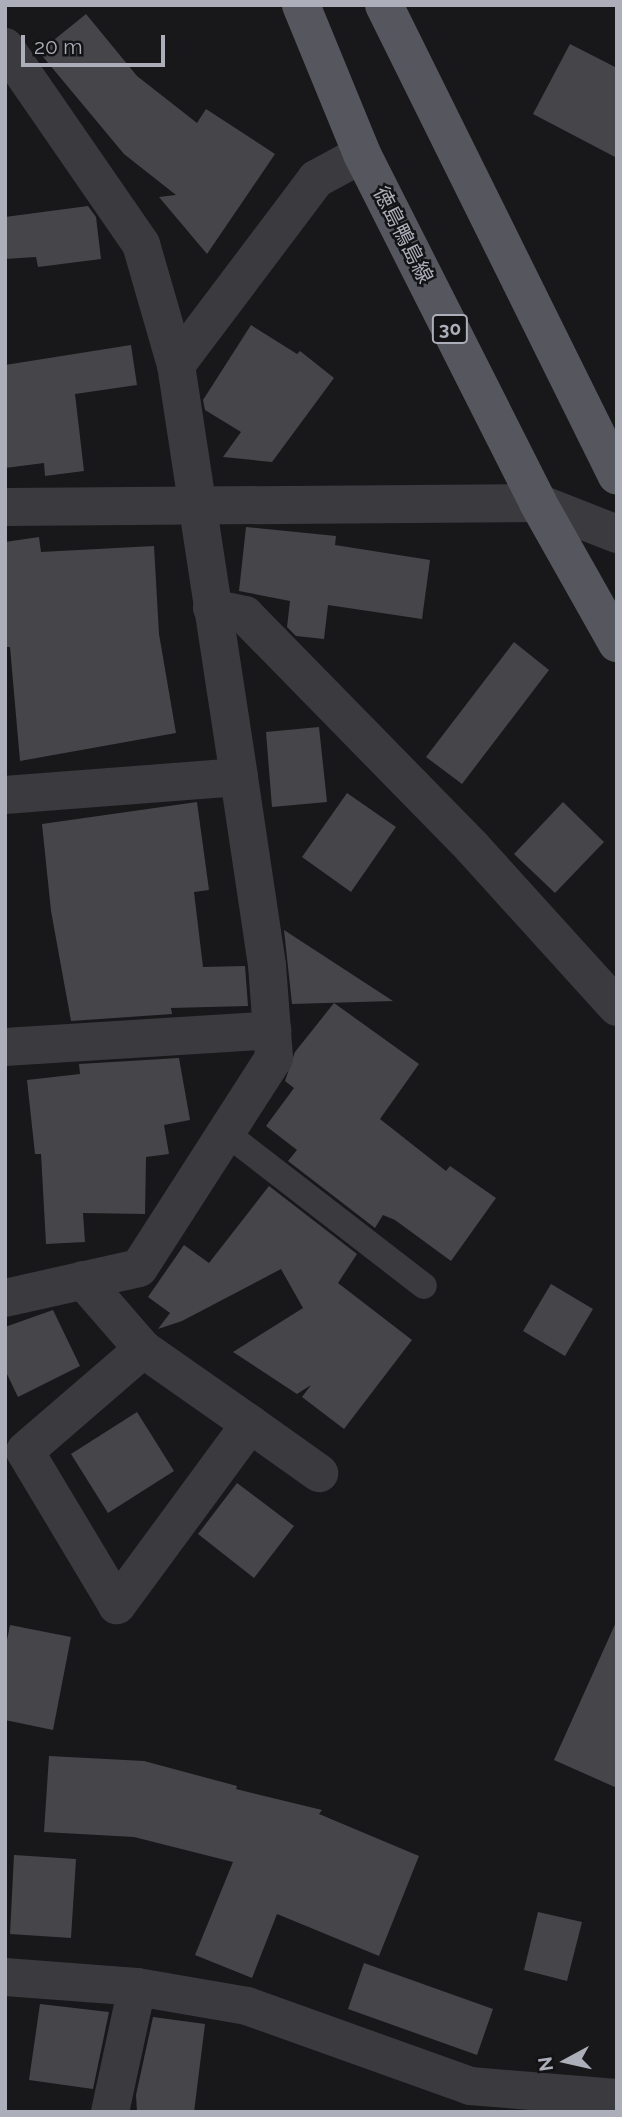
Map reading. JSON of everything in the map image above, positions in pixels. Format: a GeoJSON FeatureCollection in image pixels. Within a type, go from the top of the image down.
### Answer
{"type":"FeatureCollection","features":[{"type":"Feature","properties":{"kind":"main road","name":"徳島鴨島線"},"geometry":{"type":"LineString","coordinates":[[301,5],[362,154],[538,503],[617,643]]}},
{"type":"Feature","properties":{"kind":"main road"},"geometry":{"type":"LineString","coordinates":[[384,5],[617,476]]}},
{"type":"Feature","properties":{"kind":"street"},"geometry":{"type":"LineString","coordinates":[[5,47],[141,244],[176,365],[239,777],[274,1058],[139,1268],[5,1298]]}},
{"type":"Feature","properties":{"kind":"street"},"geometry":{"type":"LineString","coordinates":[[176,365],[316,179],[362,154]]}},
{"type":"Feature","properties":{"kind":"street"},"geometry":{"type":"LineString","coordinates":[[5,507],[538,503],[617,534]]}},
{"type":"Feature","properties":{"kind":"street"},"geometry":{"type":"LineString","coordinates":[[212,608],[245,615],[472,847],[617,1007]]}},
{"type":"Feature","properties":{"kind":"street"},"geometry":{"type":"LineString","coordinates":[[5,795],[239,777]]}},
{"type":"Feature","properties":{"kind":"street"},"geometry":{"type":"LineString","coordinates":[[5,1047],[272,1030]]}},
{"type":"Feature","properties":{"kind":"street"},"geometry":{"type":"LineString","coordinates":[[83,1280],[143,1349],[318,1473]]}},
{"type":"Feature","properties":{"kind":"street"},"geometry":{"type":"LineString","coordinates":[[143,1349],[25,1451],[117,1605],[250,1424]]}},
{"type":"Feature","properties":{"kind":"street"},"geometry":{"type":"LineString","coordinates":[[5,1978],[137,1987],[247,2006],[470,2085],[617,2098]]}},
{"type":"Feature","properties":{"kind":"street"},"geometry":{"type":"LineString","coordinates":[[110,2112],[137,1987]]}},
{"type":"Feature","properties":{"kind":"lane"},"geometry":{"type":"LineString","coordinates":[[226,1133],[424,1286]]}},
{"type":"Feature","properties":{"kind":"building"},"geometry":{"type":"Polygon","coordinates":[[[86,14],[137,76],[197,123],[206,109],[275,154],[207,254],[159,197],[176,195],[124,154],[39,52],[86,14]]]}},
{"type":"Feature","properties":{"kind":"building"},"geometry":{"type":"Polygon","coordinates":[[[570,44],[617,68],[617,158],[533,114],[570,44]]]}},
{"type":"Feature","properties":{"kind":"building"},"geometry":{"type":"Polygon","coordinates":[[[88,206],[96,217],[101,259],[38,267],[36,257],[5,259],[5,217],[88,206]]]}},
{"type":"Feature","properties":{"kind":"building"},"geometry":{"type":"Polygon","coordinates":[[[251,325],[297,354],[300,351],[334,378],[272,462],[223,457],[241,432],[205,410],[203,400],[251,325]]]}},
{"type":"Feature","properties":{"kind":"building"},"geometry":{"type":"Polygon","coordinates":[[[131,345],[137,385],[75,394],[84,471],[45,476],[44,463],[5,468],[5,365],[131,345]]]}},
{"type":"Feature","properties":{"kind":"building"},"geometry":{"type":"Polygon","coordinates":[[[246,527],[336,536],[335,545],[430,560],[422,619],[328,605],[324,639],[296,636],[287,627],[290,601],[239,591],[246,527]]]}},
{"type":"Feature","properties":{"kind":"building"},"geometry":{"type":"Polygon","coordinates":[[[39,537],[41,552],[154,546],[159,634],[176,733],[20,761],[10,647],[5,647],[5,542],[39,537]]]}},
{"type":"Feature","properties":{"kind":"building"},"geometry":{"type":"Polygon","coordinates":[[[514,642],[549,670],[462,784],[426,757],[514,642]]]}},
{"type":"Feature","properties":{"kind":"building"},"geometry":{"type":"Polygon","coordinates":[[[319,727],[327,802],[272,807],[266,732],[319,727]]]}},
{"type":"Feature","properties":{"kind":"building"},"geometry":{"type":"Polygon","coordinates":[[[347,793],[396,827],[351,892],[302,857],[347,793]]]}},
{"type":"Feature","properties":{"kind":"building"},"geometry":{"type":"Polygon","coordinates":[[[197,802],[209,890],[194,892],[203,967],[245,966],[248,1006],[171,1008],[172,1014],[71,1021],[51,911],[42,824],[197,802]]]}},
{"type":"Feature","properties":{"kind":"building"},"geometry":{"type":"Polygon","coordinates":[[[563,802],[604,842],[555,893],[514,854],[563,802]]]}},
{"type":"Feature","properties":{"kind":"building"},"geometry":{"type":"Polygon","coordinates":[[[284,930],[393,1001],[292,1004],[284,930]]]}},
{"type":"Feature","properties":{"kind":"building"},"geometry":{"type":"Polygon","coordinates":[[[334,1003],[419,1064],[380,1119],[446,1171],[450,1166],[496,1198],[451,1261],[395,1220],[383,1215],[375,1228],[288,1161],[297,1150],[266,1126],[294,1088],[285,1081],[295,1052],[334,1003]]]}},
{"type":"Feature","properties":{"kind":"building"},"geometry":{"type":"Polygon","coordinates":[[[179,1058],[190,1120],[164,1125],[169,1154],[146,1157],[145,1214],[83,1213],[85,1242],[46,1244],[41,1154],[35,1154],[27,1080],[80,1074],[79,1064],[179,1058]]]}},
{"type":"Feature","properties":{"kind":"building"},"geometry":{"type":"Polygon","coordinates":[[[269,1186],[357,1254],[338,1283],[412,1340],[344,1429],[302,1397],[311,1385],[297,1394],[233,1352],[303,1308],[281,1269],[182,1321],[158,1329],[170,1313],[148,1297],[184,1245],[209,1263],[269,1186]]]}},
{"type":"Feature","properties":{"kind":"building"},"geometry":{"type":"Polygon","coordinates":[[[551,1284],[593,1309],[565,1356],[523,1331],[551,1284]]]}},
{"type":"Feature","properties":{"kind":"building"},"geometry":{"type":"Polygon","coordinates":[[[53,1310],[80,1366],[18,1397],[5,1370],[5,1327],[53,1310]]]}},
{"type":"Feature","properties":{"kind":"building"},"geometry":{"type":"Polygon","coordinates":[[[137,1412],[174,1471],[108,1513],[71,1454],[137,1412]]]}},
{"type":"Feature","properties":{"kind":"building"},"geometry":{"type":"Polygon","coordinates":[[[237,1483],[294,1526],[254,1578],[198,1534],[237,1483]]]}},
{"type":"Feature","properties":{"kind":"building"},"geometry":{"type":"Polygon","coordinates":[[[617,1620],[617,1788],[554,1760],[617,1620]]]}},
{"type":"Feature","properties":{"kind":"building"},"geometry":{"type":"Polygon","coordinates":[[[10,1625],[71,1637],[53,1730],[5,1720],[5,1650],[10,1625]]]}},
{"type":"Feature","properties":{"kind":"building"},"geometry":{"type":"Polygon","coordinates":[[[49,1756],[144,1761],[237,1786],[236,1789],[322,1810],[319,1814],[419,1856],[379,1956],[277,1914],[252,1978],[195,1955],[233,1862],[134,1837],[44,1832],[49,1756]]]}},
{"type":"Feature","properties":{"kind":"building"},"geometry":{"type":"Polygon","coordinates":[[[14,1855],[76,1859],[71,1938],[10,1934],[14,1855]]]}},
{"type":"Feature","properties":{"kind":"building"},"geometry":{"type":"Polygon","coordinates":[[[538,1912],[582,1922],[567,1981],[524,1970],[538,1912]]]}},
{"type":"Feature","properties":{"kind":"building"},"geometry":{"type":"Polygon","coordinates":[[[364,1963],[493,2009],[477,2055],[348,2009],[364,1963]]]}},
{"type":"Feature","properties":{"kind":"building"},"geometry":{"type":"Polygon","coordinates":[[[40,2004],[109,2012],[93,2089],[29,2080],[40,2004]]]}},
{"type":"Feature","properties":{"kind":"building"},"geometry":{"type":"Polygon","coordinates":[[[153,2017],[205,2024],[194,2112],[137,2112],[136,2095],[153,2017]]]}}]}
